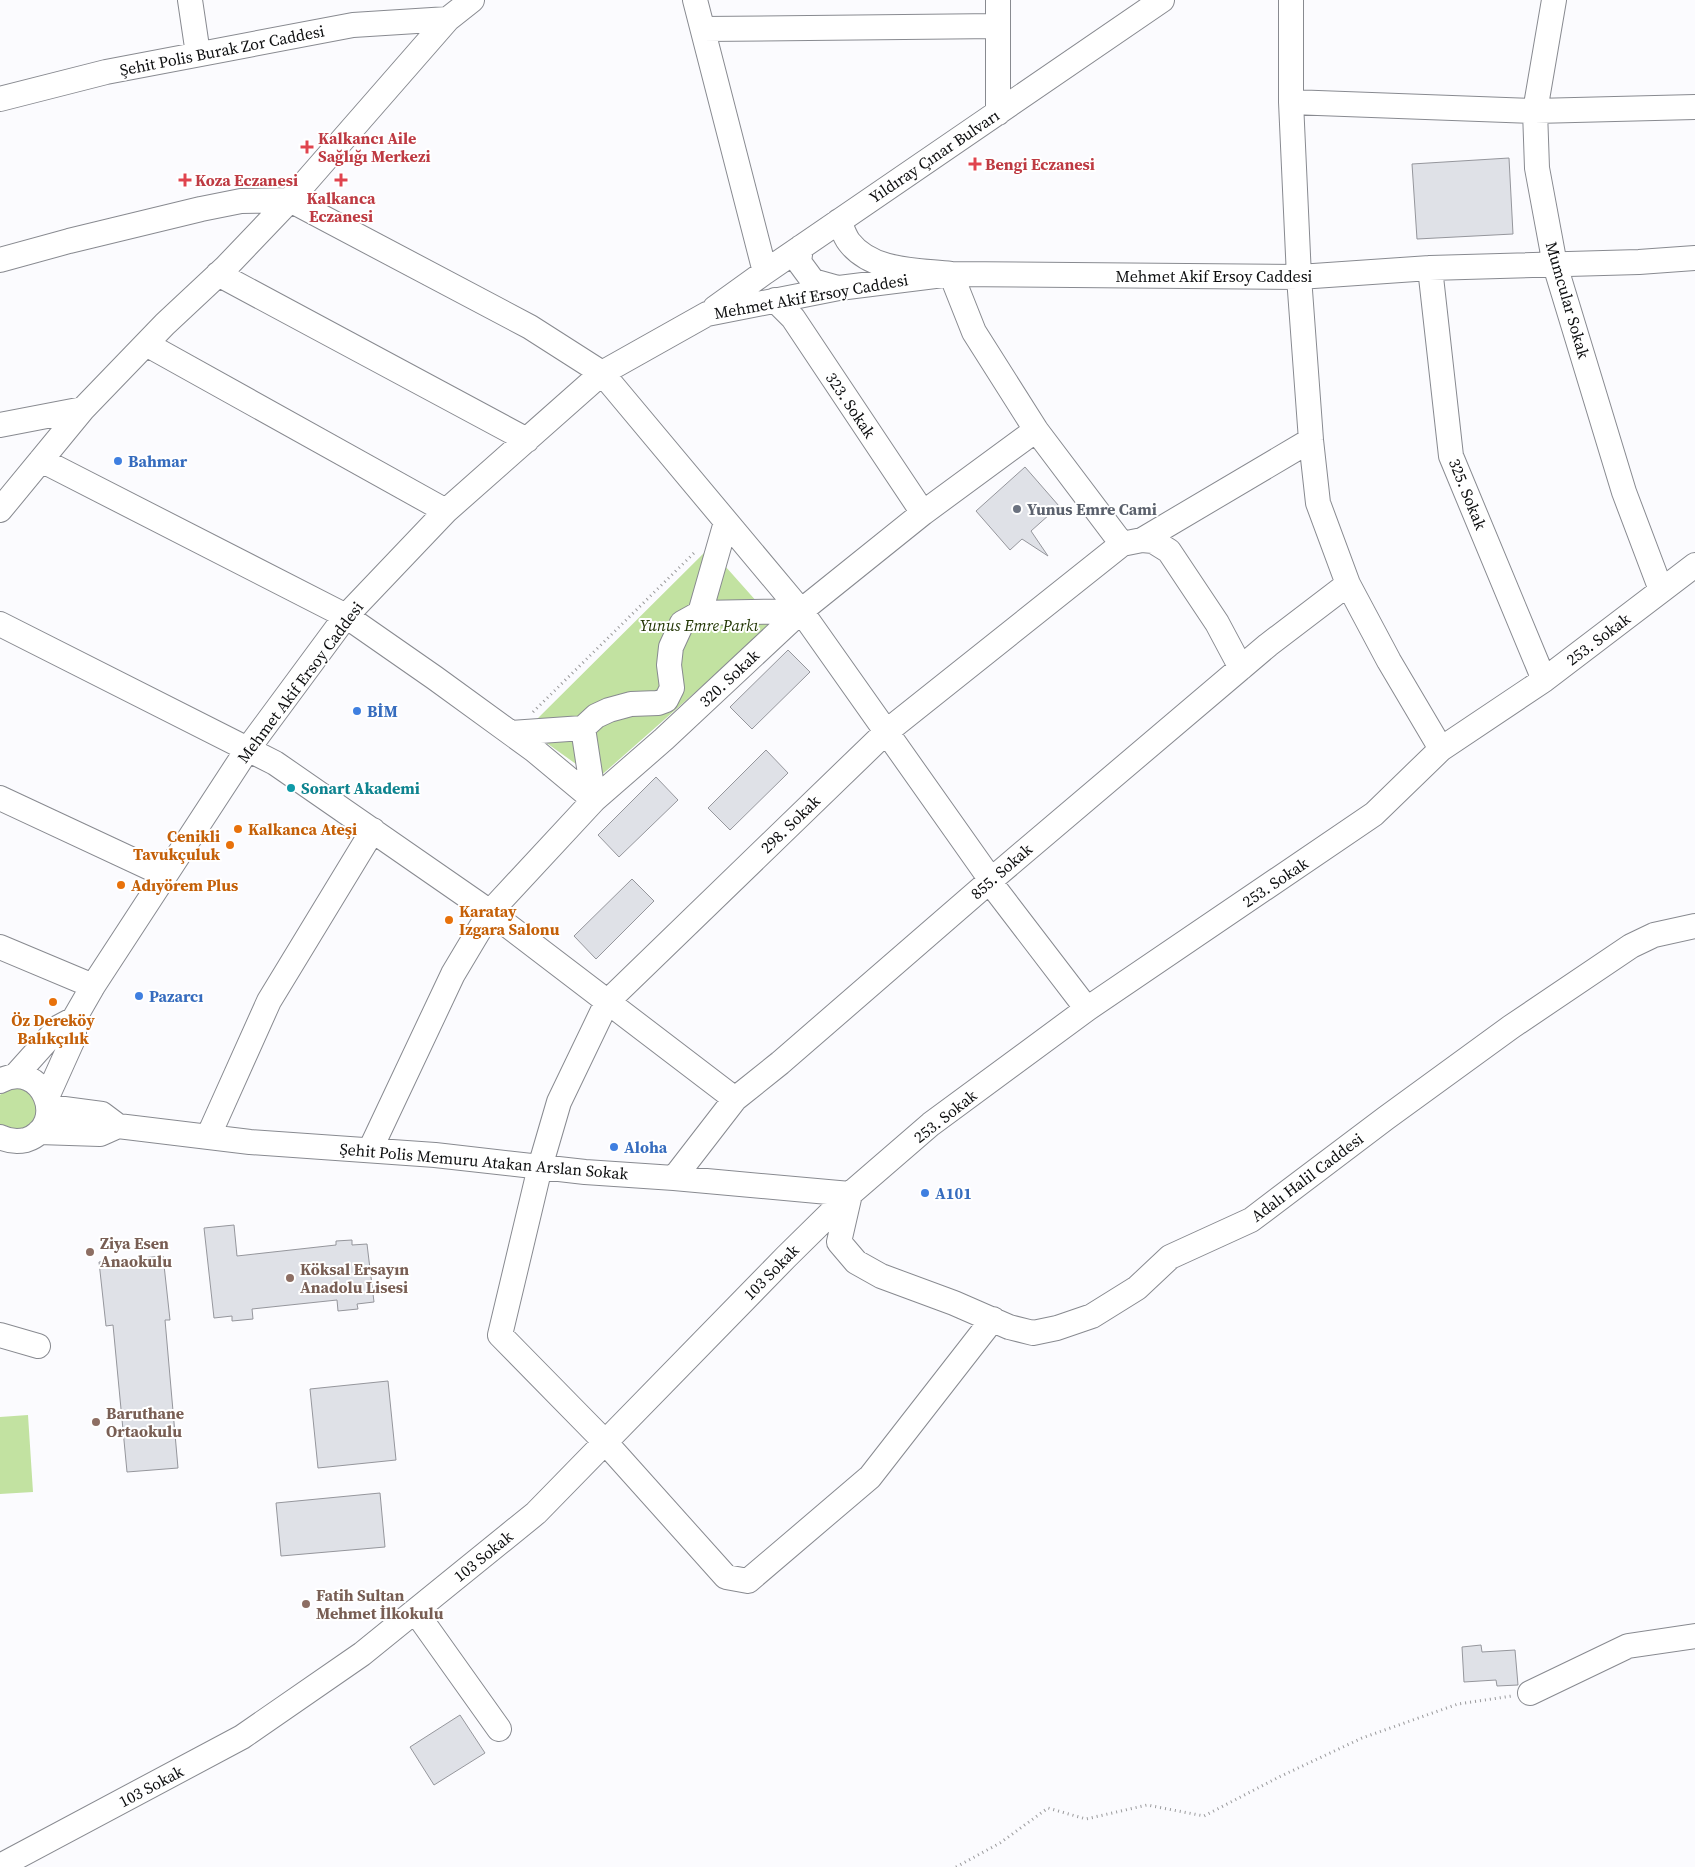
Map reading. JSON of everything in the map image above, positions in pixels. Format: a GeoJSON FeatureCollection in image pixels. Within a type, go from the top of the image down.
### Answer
{"type":"FeatureCollection","features":[{"type":"Feature","properties":{"kind":"street"},"geometry":{"type":"LineString","coordinates":[[190,0],[198,54]]}},
{"type":"Feature","properties":{"kind":"street"},"geometry":{"type":"LineString","coordinates":[[0,510],[82,409],[290,200],[448,19],[472,0]]}},
{"type":"Feature","properties":{"kind":"street"},"geometry":{"type":"LineString","coordinates":[[695,0],[765,272]]}},
{"type":"Feature","properties":{"kind":"street"},"geometry":{"type":"LineString","coordinates":[[998,0],[998,113]]}},
{"type":"Feature","properties":{"kind":"street","name":"Yıldıray Çınar Bulvarı"},"geometry":{"type":"LineString","coordinates":[[707,314],[801,247],[1162,0]]}},
{"type":"Feature","properties":{"kind":"street"},"geometry":{"type":"LineString","coordinates":[[1292,0],[1291,102],[1299,277],[1311,440],[1318,503],[1348,584],[1389,661],[1441,749]]}},
{"type":"Feature","properties":{"kind":"street","name":"Mumcular Sokak"},"geometry":{"type":"LineString","coordinates":[[1554,0],[1535,111],[1537,168],[1555,265],[1624,492],[1661,590]]}},
{"type":"Feature","properties":{"kind":"street","name":"Şehit Polis Burak Zor Caddesi"},"geometry":{"type":"LineString","coordinates":[[0,99],[106,72],[353,25],[448,19]]}},
{"type":"Feature","properties":{"kind":"street"},"geometry":{"type":"LineString","coordinates":[[704,29],[998,26]]}},
{"type":"Feature","properties":{"kind":"street"},"geometry":{"type":"LineString","coordinates":[[1291,102],[1535,111],[1695,107]]}},
{"type":"Feature","properties":{"kind":"street"},"geometry":{"type":"LineString","coordinates":[[0,260],[201,209],[241,201],[290,200],[530,327],[602,373],[801,611],[991,880],[996,890],[1087,1009]]}},
{"type":"Feature","properties":{"kind":"street"},"geometry":{"type":"LineString","coordinates":[[839,221],[849,242],[866,258],[890,266],[950,274],[974,332],[1036,430],[1132,542],[1153,541],[1169,551],[1217,623],[1241,668]]}},
{"type":"Feature","properties":{"kind":"street"},"geometry":{"type":"LineString","coordinates":[[801,247],[799,262],[813,281],[839,288]]}},
{"type":"Feature","properties":{"kind":"street","name":"Mehmet Akif Ersoy Caddesi"},"geometry":{"type":"LineString","coordinates":[[74,1019],[93,986],[247,750],[346,616],[446,511],[602,373],[707,314],[839,288],[950,274],[1299,277],[1430,268],[1639,262],[1695,258]]}},
{"type":"Feature","properties":{"kind":"street","name":"325. Sokak"},"geometry":{"type":"LineString","coordinates":[[1430,268],[1451,456],[1544,680]]}},
{"type":"Feature","properties":{"kind":"street"},"geometry":{"type":"LineString","coordinates":[[218,274],[527,440]]}},
{"type":"Feature","properties":{"kind":"street","name":"323. Sokak"},"geometry":{"type":"LineString","coordinates":[[775,300],[792,318],[923,512]]}},
{"type":"Feature","properties":{"kind":"street"},"geometry":{"type":"LineString","coordinates":[[146,344],[446,511]]}},
{"type":"Feature","properties":{"kind":"street"},"geometry":{"type":"LineString","coordinates":[[0,425],[82,409]]}},
{"type":"Feature","properties":{"kind":"street","name":"320. Sokak"},"geometry":{"type":"LineString","coordinates":[[370,1150],[453,974],[490,912],[594,800],[683,721],[801,611],[923,512],[1036,430]]}},
{"type":"Feature","properties":{"kind":"street","name":"298. Sokak"},"geometry":{"type":"LineString","coordinates":[[605,1442],[500,1335],[540,1167],[558,1102],[607,1002],[886,732],[1132,542],[1311,440]]}},
{"type":"Feature","properties":{"kind":"street"},"geometry":{"type":"LineString","coordinates":[[41,460],[346,616],[534,750],[594,800]]}},
{"type":"Feature","properties":{"kind":"street"},"geometry":{"type":"LineString","coordinates":[[700,612],[726,522]]}},
{"type":"Feature","properties":{"kind":"street","name":"253. Sokak"},"geometry":{"type":"LineString","coordinates":[[850,1194],[931,1124],[1087,1009],[1374,814],[1441,749],[1544,680],[1695,565]]}},
{"type":"Feature","properties":{"kind":"street","name":"855. Sokak"},"geometry":{"type":"LineString","coordinates":[[674,1178],[735,1099],[780,1063],[991,880],[1268,645],[1348,584]]}},
{"type":"Feature","properties":{"kind":"street"},"geometry":{"type":"LineString","coordinates":[[511,733],[583,728],[596,716],[609,710],[631,704],[658,703],[666,700],[672,688],[669,665],[671,647],[682,623],[700,612],[801,611]]}},
{"type":"Feature","properties":{"kind":"street"},"geometry":{"type":"LineString","coordinates":[[0,624],[276,763],[490,912],[735,1099]]}},
{"type":"Feature","properties":{"kind":"street"},"geometry":{"type":"LineString","coordinates":[[666,700],[683,721]]}},
{"type":"Feature","properties":{"kind":"street"},"geometry":{"type":"LineString","coordinates":[[583,728],[594,800]]}},
{"type":"Feature","properties":{"kind":"street"},"geometry":{"type":"LineString","coordinates":[[0,798],[165,875]]}},
{"type":"Feature","properties":{"kind":"street"},"geometry":{"type":"LineString","coordinates":[[208,1137],[269,1001],[373,830]]}},
{"type":"Feature","properties":{"kind":"street","name":"Adalı Halil Caddesi"},"geometry":{"type":"LineString","coordinates":[[850,1194],[839,1242],[856,1262],[881,1276],[993,1319],[1009,1327],[1034,1333],[1058,1328],[1092,1316],[1137,1288],[1170,1258],[1251,1220],[1510,1027],[1631,946],[1654,935],[1695,926]]}},
{"type":"Feature","properties":{"kind":"street"},"geometry":{"type":"LineString","coordinates":[[0,947],[93,986]]}},
{"type":"Feature","properties":{"kind":"street"},"geometry":{"type":"LineString","coordinates":[[4,1145],[31,1138],[39,1132],[48,1116],[48,1102],[74,1036],[74,1019],[59,1027],[8,1079]]}},
{"type":"Feature","properties":{"kind":"street"},"geometry":{"type":"LineString","coordinates":[[8,1079],[25,1077],[34,1082],[42,1088],[48,1102]]}},
{"type":"Feature","properties":{"kind":"street"},"geometry":{"type":"LineString","coordinates":[[39,1132],[100,1134],[118,1126],[102,1114],[48,1102]]}},
{"type":"Feature","properties":{"kind":"street","name":"Şehit Polis Memuru Atakan Arslan Sokak"},"geometry":{"type":"LineString","coordinates":[[118,1126],[208,1137],[435,1155],[585,1172],[850,1194]]}},
{"type":"Feature","properties":{"kind":"street","name":"103 Sokak"},"geometry":{"type":"LineString","coordinates":[[0,1866],[242,1737],[362,1654],[536,1513],[850,1194]]}},
{"type":"Feature","properties":{"kind":"street"},"geometry":{"type":"LineString","coordinates":[[605,1442],[726,1577],[748,1581],[870,1477],[993,1319]]}},
{"type":"Feature","properties":{"kind":"street"},"geometry":{"type":"LineString","coordinates":[[0,1335],[38,1346]]}},
{"type":"Feature","properties":{"kind":"street"},"geometry":{"type":"LineString","coordinates":[[415,1611],[499,1729]]}},
{"type":"Feature","properties":{"kind":"street"},"geometry":{"type":"LineString","coordinates":[[1530,1693],[1628,1646],[1695,1636]]}},
{"type":"Feature","properties":{"kind":"path"},"geometry":{"type":"LineString","coordinates":[[511,733],[698,549]]}},
{"type":"Feature","properties":{"kind":"path"},"geometry":{"type":"LineString","coordinates":[[956,1867],[1000,1843],[1048,1808],[1086,1819],[1147,1805],[1204,1816],[1279,1777],[1362,1738],[1458,1704],[1530,1693]]}},
{"type":"Feature","properties":{"kind":"green space","name":"Yunus Emre Parkı"},"geometry":{"type":"Polygon","coordinates":[[[709,548],[775,622],[597,779],[527,729],[709,548]]]}},
{"type":"Feature","properties":{"kind":"green space"},"geometry":{"type":"Polygon","coordinates":[[[12,1088],[19,1088],[33,1095],[38,1117],[22,1133],[0,1126],[0,1095],[12,1088]]]}},
{"type":"Feature","properties":{"kind":"green space"},"geometry":{"type":"Polygon","coordinates":[[[28,1415],[33,1492],[0,1494],[0,1417],[28,1415]]]}},
{"type":"Feature","properties":{"kind":"building"},"geometry":{"type":"Polygon","coordinates":[[[1509,158],[1513,234],[1417,239],[1412,164],[1509,158]]]}},
{"type":"Feature","properties":{"kind":"building","name":"Yunus Emre Cami"},"geometry":{"type":"Polygon","coordinates":[[[1025,467],[1059,506],[1031,531],[1048,556],[1022,539],[1010,550],[976,511],[1025,467]]]}},
{"type":"Feature","properties":{"kind":"building"},"geometry":{"type":"Polygon","coordinates":[[[788,650],[810,672],[752,729],[730,707],[788,650]]]}},
{"type":"Feature","properties":{"kind":"building"},"geometry":{"type":"Polygon","coordinates":[[[766,750],[788,773],[730,830],[708,808],[766,750]]]}},
{"type":"Feature","properties":{"kind":"building"},"geometry":{"type":"Polygon","coordinates":[[[656,777],[678,800],[619,857],[598,835],[656,777]]]}},
{"type":"Feature","properties":{"kind":"building"},"geometry":{"type":"Polygon","coordinates":[[[632,879],[654,901],[596,959],[574,936],[632,879]]]}},
{"type":"Feature","properties":{"kind":"building","name":"Köksal Ersayın Anadolu Lisesi"},"geometry":{"type":"Polygon","coordinates":[[[234,1225],[237,1256],[336,1245],[336,1241],[352,1240],[352,1245],[367,1244],[374,1302],[357,1304],[358,1309],[338,1311],[337,1300],[252,1309],[253,1319],[232,1321],[232,1316],[214,1318],[204,1228],[234,1225]]]}},
{"type":"Feature","properties":{"kind":"building"},"geometry":{"type":"Polygon","coordinates":[[[163,1256],[170,1320],[165,1320],[178,1468],[127,1472],[113,1325],[106,1326],[99,1262],[163,1256]]]}},
{"type":"Feature","properties":{"kind":"building"},"geometry":{"type":"Polygon","coordinates":[[[388,1381],[396,1460],[318,1468],[310,1389],[388,1381]]]}},
{"type":"Feature","properties":{"kind":"building"},"geometry":{"type":"Polygon","coordinates":[[[380,1493],[385,1547],[281,1556],[276,1503],[380,1493]]]}},
{"type":"Feature","properties":{"kind":"building"},"geometry":{"type":"Polygon","coordinates":[[[1481,1645],[1482,1652],[1515,1650],[1518,1685],[1497,1686],[1496,1680],[1464,1682],[1462,1647],[1481,1645]]]}},
{"type":"Feature","properties":{"kind":"building"},"geometry":{"type":"Polygon","coordinates":[[[460,1715],[485,1753],[434,1785],[410,1747],[460,1715]]]}},
{"type":"Feature","properties":{"kind":"place","name":"Kalkancı Aile Sağlığı Merkezi"},"geometry":{"type":"Point","coordinates":[307,147]}},
{"type":"Feature","properties":{"kind":"place","name":"Bengi Eczanesi"},"geometry":{"type":"Point","coordinates":[975,164]}},
{"type":"Feature","properties":{"kind":"place","name":"Koza Eczanesi"},"geometry":{"type":"Point","coordinates":[185,180]}},
{"type":"Feature","properties":{"kind":"place","name":"Kalkanca Eczanesi"},"geometry":{"type":"Point","coordinates":[341,180]}},
{"type":"Feature","properties":{"kind":"place","name":"Bahmar"},"geometry":{"type":"Point","coordinates":[118,461]}},
{"type":"Feature","properties":{"kind":"place","name":"Yunus Emre Cami"},"geometry":{"type":"Point","coordinates":[1017,509]}},
{"type":"Feature","properties":{"kind":"place","name":"BİM"},"geometry":{"type":"Point","coordinates":[357,711]}},
{"type":"Feature","properties":{"kind":"place","name":"Sonart Akademi"},"geometry":{"type":"Point","coordinates":[291,788]}},
{"type":"Feature","properties":{"kind":"place","name":"Kalkanca Ateşi"},"geometry":{"type":"Point","coordinates":[238,829]}},
{"type":"Feature","properties":{"kind":"place","name":"Cenikli Tavukçuluk"},"geometry":{"type":"Point","coordinates":[230,845]}},
{"type":"Feature","properties":{"kind":"place","name":"Adıyörem Plus"},"geometry":{"type":"Point","coordinates":[121,885]}},
{"type":"Feature","properties":{"kind":"place","name":"Karatay Izgara Salonu"},"geometry":{"type":"Point","coordinates":[449,920]}},
{"type":"Feature","properties":{"kind":"place","name":"Pazarcı"},"geometry":{"type":"Point","coordinates":[139,996]}},
{"type":"Feature","properties":{"kind":"place","name":"Öz Dereköy Balıkçılık"},"geometry":{"type":"Point","coordinates":[53,1002]}},
{"type":"Feature","properties":{"kind":"place","name":"Aloha"},"geometry":{"type":"Point","coordinates":[614,1147]}},
{"type":"Feature","properties":{"kind":"place","name":"A101"},"geometry":{"type":"Point","coordinates":[925,1193]}},
{"type":"Feature","properties":{"kind":"place","name":"Ziya Esen Anaokulu"},"geometry":{"type":"Point","coordinates":[90,1252]}},
{"type":"Feature","properties":{"kind":"place","name":"Köksal Ersayın Anadolu Lisesi"},"geometry":{"type":"Point","coordinates":[290,1278]}},
{"type":"Feature","properties":{"kind":"place","name":"Baruthane Ortaokulu"},"geometry":{"type":"Point","coordinates":[96,1422]}},
{"type":"Feature","properties":{"kind":"place","name":"Fatih Sultan Mehmet İlkokulu"},"geometry":{"type":"Point","coordinates":[306,1604]}}]}
